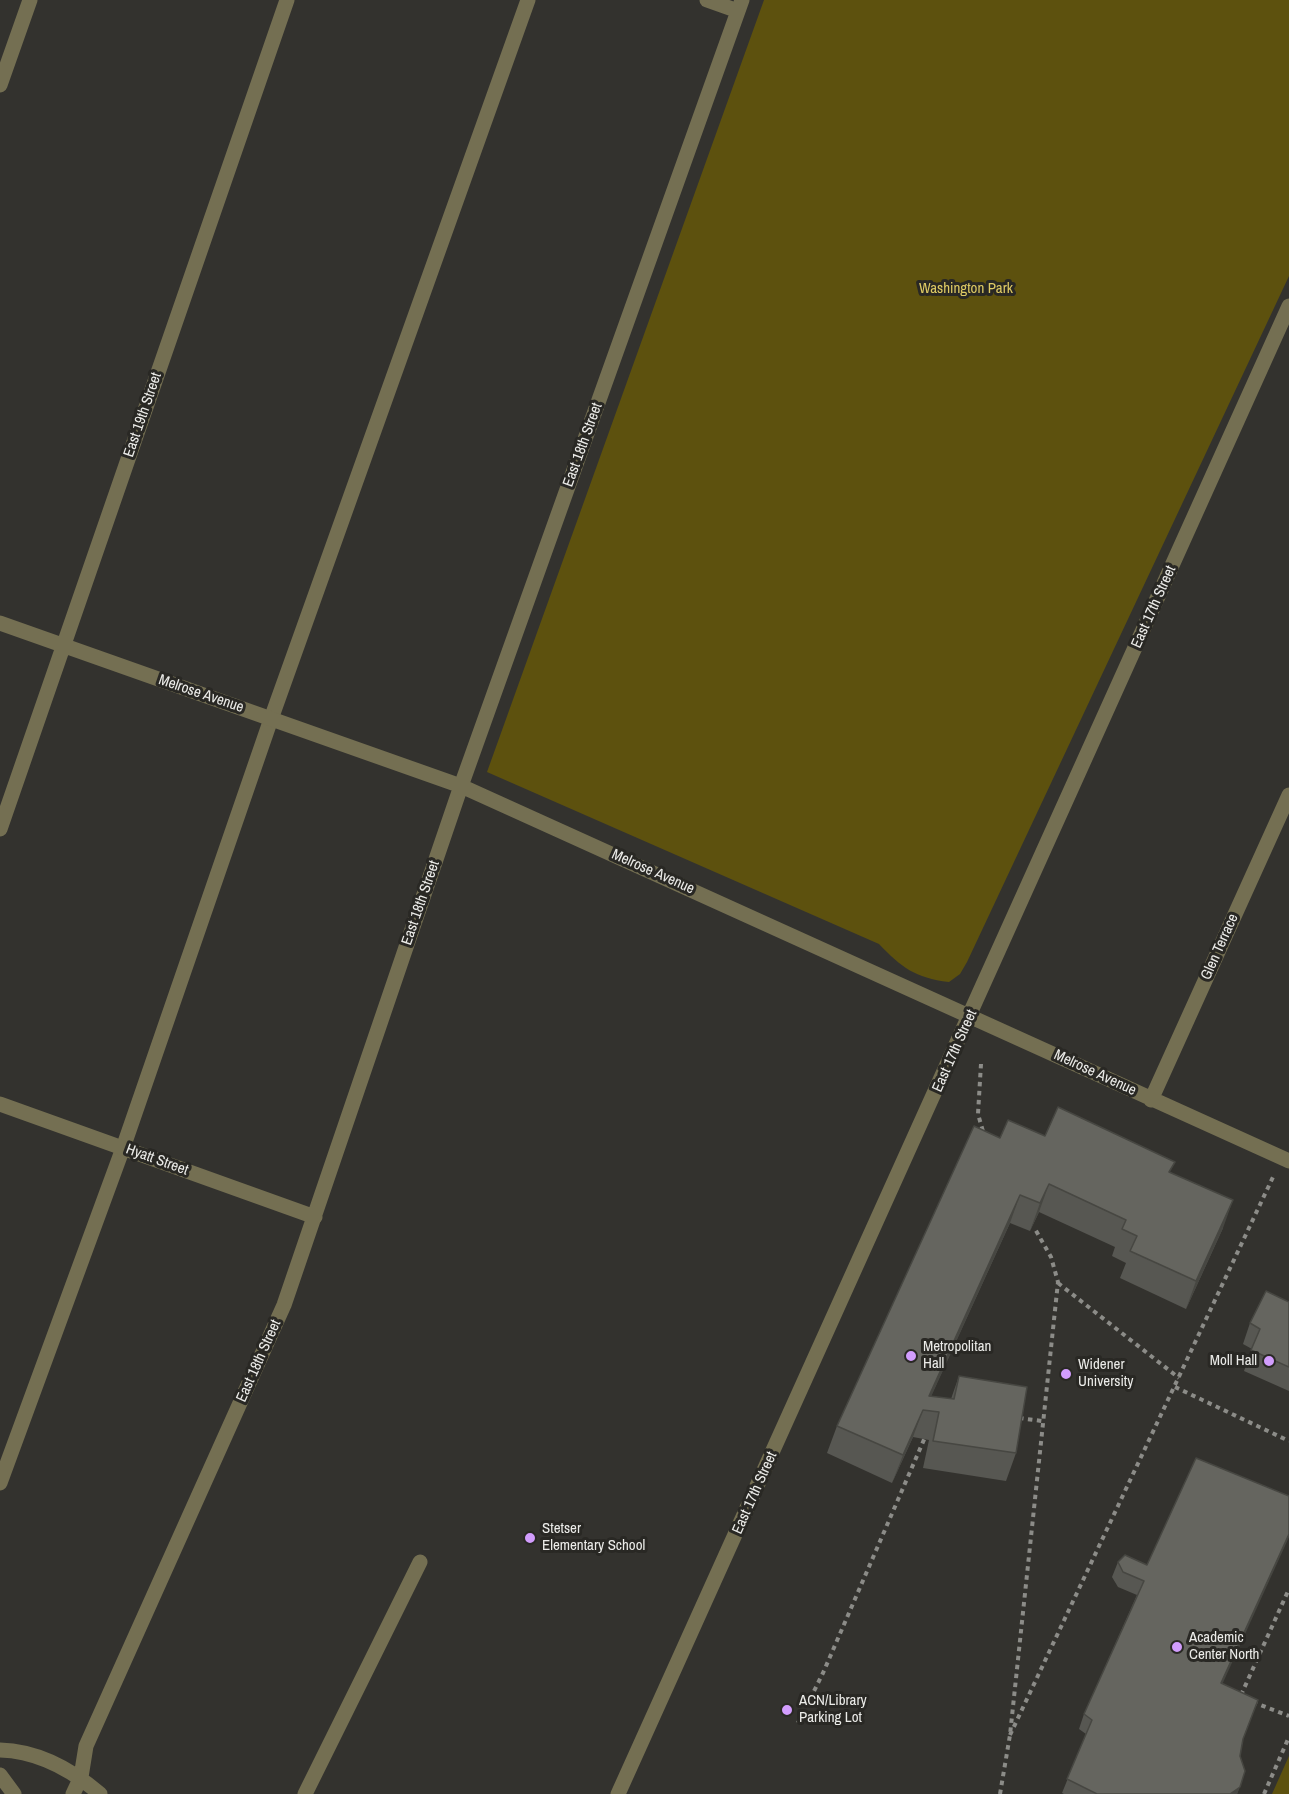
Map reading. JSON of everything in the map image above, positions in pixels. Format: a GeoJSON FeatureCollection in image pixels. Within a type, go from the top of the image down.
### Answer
{"type":"FeatureCollection","features":[{"type":"Feature","properties":{"kind":"street"},"geometry":{"type":"LineString","coordinates":[[0,85],[30,0]]}},
{"type":"Feature","properties":{"kind":"street","name":"East 19th Street"},"geometry":{"type":"LineString","coordinates":[[0,829],[287,0]]}},
{"type":"Feature","properties":{"kind":"street"},"geometry":{"type":"LineString","coordinates":[[0,1483],[123,1148],[271,719],[528,0]]}},
{"type":"Feature","properties":{"kind":"street"},"geometry":{"type":"LineString","coordinates":[[708,0],[740,5]]}},
{"type":"Feature","properties":{"kind":"street","name":"East 18th Street"},"geometry":{"type":"LineString","coordinates":[[73,1794],[81,1777],[86,1746],[284,1305],[461,786],[740,5]]}},
{"type":"Feature","properties":{"kind":"street","name":"East 17th Street"},"geometry":{"type":"LineString","coordinates":[[618,1794],[1289,306]]}},
{"type":"Feature","properties":{"kind":"street","name":"Melrose Avenue"},"geometry":{"type":"LineString","coordinates":[[0,623],[461,786],[971,1015],[1151,1100],[1286,1159]]}},
{"type":"Feature","properties":{"kind":"street","name":"Glen Terrace"},"geometry":{"type":"LineString","coordinates":[[1151,1100],[1289,795]]}},
{"type":"Feature","properties":{"kind":"street","name":"Hyatt Street"},"geometry":{"type":"LineString","coordinates":[[0,1104],[315,1217]]}},
{"type":"Feature","properties":{"kind":"street"},"geometry":{"type":"LineString","coordinates":[[305,1794],[420,1562]]}},
{"type":"Feature","properties":{"kind":"street"},"geometry":{"type":"LineString","coordinates":[[0,1750],[17,1750],[48,1761],[81,1777],[100,1794]]}},
{"type":"Feature","properties":{"kind":"street"},"geometry":{"type":"LineString","coordinates":[[0,1775],[14,1794]]}},
{"type":"Feature","properties":{"kind":"path"},"geometry":{"type":"LineString","coordinates":[[981,1064],[978,1114],[985,1136]]}},
{"type":"Feature","properties":{"kind":"path"},"geometry":{"type":"LineString","coordinates":[[1010,1735],[1179,1378],[1286,1159]]}},
{"type":"Feature","properties":{"kind":"path"},"geometry":{"type":"LineString","coordinates":[[1000,1794],[1010,1735],[1058,1282],[1051,1257],[1035,1229]]}},
{"type":"Feature","properties":{"kind":"path"},"geometry":{"type":"LineString","coordinates":[[1058,1282],[1179,1378]]}},
{"type":"Feature","properties":{"kind":"path"},"geometry":{"type":"LineString","coordinates":[[1175,1387],[1289,1441]]}},
{"type":"Feature","properties":{"kind":"path"},"geometry":{"type":"LineString","coordinates":[[1007,1416],[1042,1421]]}},
{"type":"Feature","properties":{"kind":"path"},"geometry":{"type":"LineString","coordinates":[[798,1723],[823,1673],[930,1428]]}},
{"type":"Feature","properties":{"kind":"path"},"geometry":{"type":"LineString","coordinates":[[1289,1589],[1240,1696],[1289,1716]]}},
{"type":"Feature","properties":{"kind":"path"},"geometry":{"type":"LineString","coordinates":[[1264,1794],[1289,1737]]}},
{"type":"Feature","properties":{"kind":"green space","name":"Washington Park"},"geometry":{"type":"Polygon","coordinates":[[[764,0],[1289,0],[1289,276],[967,962],[960,974],[949,982],[927,978],[909,970],[879,944],[487,772],[764,0]]]}},
{"type":"Feature","properties":{"kind":"green space"},"geometry":{"type":"Polygon","coordinates":[[[1289,1756],[1289,1794],[1272,1794],[1289,1756]]]}},
{"type":"Feature","properties":{"kind":"building","name":"Metropolitan Hall"},"geometry":{"type":"Polygon","coordinates":[[[1058,1107],[1175,1162],[1169,1172],[1233,1200],[1196,1281],[1130,1251],[1137,1236],[1122,1229],[1126,1220],[1049,1184],[1040,1203],[1020,1195],[929,1396],[954,1399],[959,1376],[1027,1387],[1016,1453],[933,1441],[939,1412],[923,1410],[903,1455],[837,1426],[974,1126],[1000,1138],[1008,1120],[1045,1136],[1058,1107]]]}},
{"type":"Feature","properties":{"kind":"building"},"geometry":{"type":"Polygon","coordinates":[[[1266,1291],[1289,1302],[1289,1367],[1251,1350],[1260,1329],[1250,1323],[1266,1291]]]}},
{"type":"Feature","properties":{"kind":"building","name":"Academic Center North"},"geometry":{"type":"Polygon","coordinates":[[[1196,1458],[1289,1496],[1289,1534],[1221,1683],[1258,1700],[1243,1739],[1240,1756],[1245,1771],[1240,1787],[1230,1794],[1097,1794],[1067,1779],[1092,1720],[1084,1714],[1144,1581],[1123,1572],[1118,1562],[1125,1555],[1147,1565],[1196,1458]]]}},
{"type":"Feature","properties":{"kind":"place","name":"Metropolitan Hall"},"geometry":{"type":"Point","coordinates":[911,1356]}},
{"type":"Feature","properties":{"kind":"place","name":"Moll Hall"},"geometry":{"type":"Point","coordinates":[1269,1361]}},
{"type":"Feature","properties":{"kind":"place","name":"Widener University"},"geometry":{"type":"Point","coordinates":[1066,1374]}},
{"type":"Feature","properties":{"kind":"place","name":"Stetser Elementary School"},"geometry":{"type":"Point","coordinates":[530,1538]}},
{"type":"Feature","properties":{"kind":"place","name":"Academic Center North"},"geometry":{"type":"Point","coordinates":[1177,1647]}},
{"type":"Feature","properties":{"kind":"place","name":"ACN/Library Parking Lot"},"geometry":{"type":"Point","coordinates":[787,1710]}}]}
